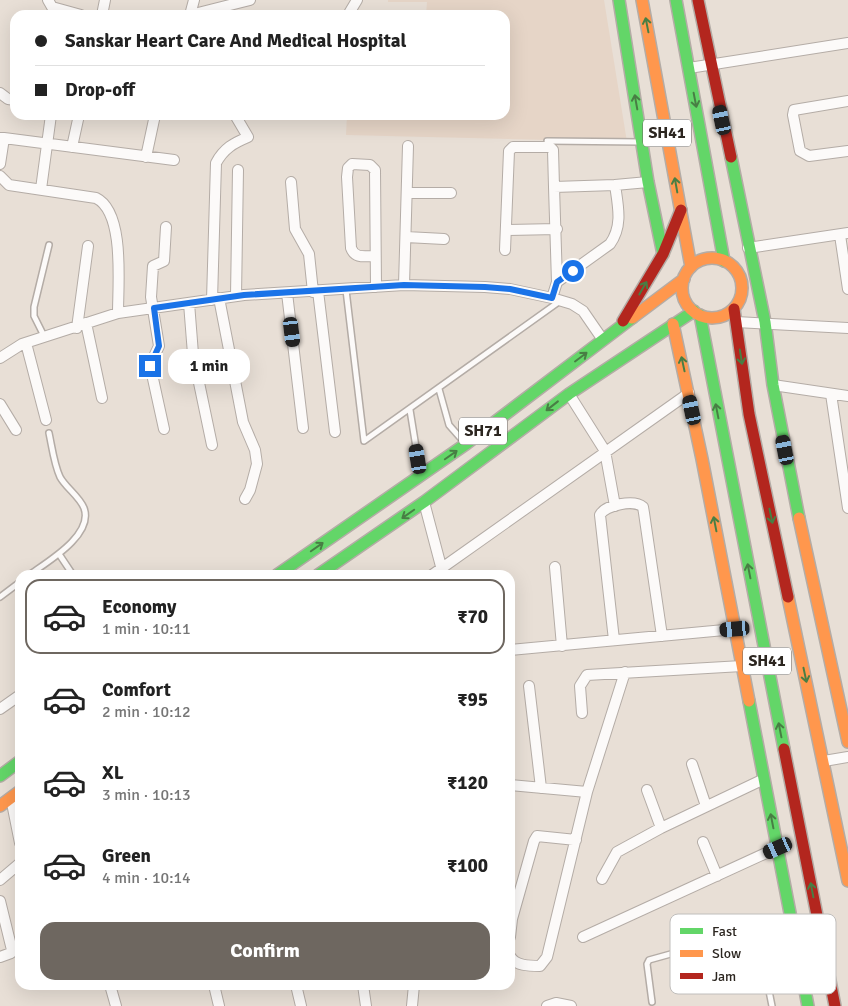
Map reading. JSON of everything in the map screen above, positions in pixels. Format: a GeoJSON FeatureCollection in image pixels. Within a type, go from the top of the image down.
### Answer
{"type":"FeatureCollection","features":[{"type":"Feature","properties":{"kind":"main road"},"geometry":{"type":"LineString","coordinates":[[619,0],[641,142],[663,254]]}},
{"type":"Feature","properties":{"kind":"main road","name":"SH41"},"geometry":{"type":"LineString","coordinates":[[642,0],[691,267]]}},
{"type":"Feature","properties":{"kind":"main road","name":"SH41"},"geometry":{"type":"LineString","coordinates":[[676,0],[724,261],[736,269],[742,282],[741,296],[734,309],[749,414],[848,881]]}},
{"type":"Feature","properties":{"kind":"main road"},"geometry":{"type":"LineString","coordinates":[[698,0],[748,248],[765,322],[773,385],[806,550],[848,742]]}},
{"type":"Feature","properties":{"kind":"main road"},"geometry":{"type":"LineString","coordinates":[[618,330],[663,254],[681,210]]}},
{"type":"Feature","properties":{"kind":"main road"},"geometry":{"type":"LineString","coordinates":[[684,279],[691,267],[697,263],[710,258],[724,261]]}},
{"type":"Feature","properties":{"kind":"main road","name":"SH41"},"geometry":{"type":"LineString","coordinates":[[684,279],[685,300],[697,313],[712,384],[817,914]]}},
{"type":"Feature","properties":{"kind":"main road","name":"SH71"},"geometry":{"type":"LineString","coordinates":[[284,570],[466,444],[684,279]]}},
{"type":"Feature","properties":{"kind":"main road"},"geometry":{"type":"LineString","coordinates":[[697,313],[714,318],[734,309]]}},
{"type":"Feature","properties":{"kind":"main road","name":"SH71"},"geometry":{"type":"LineString","coordinates":[[325,570],[482,461],[569,394],[674,324],[697,313]]}},
{"type":"Feature","properties":{"kind":"main road"},"geometry":{"type":"LineString","coordinates":[[674,324],[790,914]]}},
{"type":"Feature","properties":{"kind":"main road"},"geometry":{"type":"LineString","coordinates":[[466,444],[482,461]]}},
{"type":"Feature","properties":{"kind":"main road"},"geometry":{"type":"LineString","coordinates":[[0,776],[15,765]]}},
{"type":"Feature","properties":{"kind":"main road"},"geometry":{"type":"LineString","coordinates":[[0,806],[15,794]]}},
{"type":"Feature","properties":{"kind":"street"},"geometry":{"type":"LineString","coordinates":[[48,0],[52,7],[62,10]]}},
{"type":"Feature","properties":{"kind":"street"},"geometry":{"type":"LineString","coordinates":[[210,10],[250,0]]}},
{"type":"Feature","properties":{"kind":"street"},"geometry":{"type":"LineString","coordinates":[[689,68],[848,43]]}},
{"type":"Feature","properties":{"kind":"street"},"geometry":{"type":"LineString","coordinates":[[848,101],[803,107],[794,110],[793,115],[800,151],[809,156],[848,151]]}},
{"type":"Feature","properties":{"kind":"street"},"geometry":{"type":"LineString","coordinates":[[41,189],[50,120]]}},
{"type":"Feature","properties":{"kind":"street"},"geometry":{"type":"LineString","coordinates":[[72,147],[78,120]]}},
{"type":"Feature","properties":{"kind":"street"},"geometry":{"type":"LineString","coordinates":[[146,157],[154,120]]}},
{"type":"Feature","properties":{"kind":"street"},"geometry":{"type":"LineString","coordinates":[[238,120],[248,137],[230,145],[216,163],[216,299],[244,422],[255,450],[257,464],[250,490],[245,499]]}},
{"type":"Feature","properties":{"kind":"street"},"geometry":{"type":"LineString","coordinates":[[0,164],[2,138],[174,160]]}},
{"type":"Feature","properties":{"kind":"street"},"geometry":{"type":"LineString","coordinates":[[404,285],[408,146]]}},
{"type":"Feature","properties":{"kind":"street"},"geometry":{"type":"LineString","coordinates":[[505,250],[508,155],[514,147],[550,147],[553,150],[557,229],[556,300]]}},
{"type":"Feature","properties":{"kind":"street"},"geometry":{"type":"LineString","coordinates":[[375,256],[358,256],[353,254],[350,248],[347,177],[348,168],[352,164],[370,165],[375,170],[376,287]]}},
{"type":"Feature","properties":{"kind":"street"},"geometry":{"type":"LineString","coordinates":[[236,296],[238,170]]}},
{"type":"Feature","properties":{"kind":"street"},"geometry":{"type":"LineString","coordinates":[[0,176],[9,185],[96,198],[104,202],[110,210],[118,255],[118,313]]}},
{"type":"Feature","properties":{"kind":"street"},"geometry":{"type":"LineString","coordinates":[[292,182],[295,229],[309,254],[316,291],[335,432]]}},
{"type":"Feature","properties":{"kind":"street"},"geometry":{"type":"LineString","coordinates":[[554,187],[648,182]]}},
{"type":"Feature","properties":{"kind":"street"},"geometry":{"type":"LineString","coordinates":[[557,282],[610,244],[616,235],[619,223],[615,185]]}},
{"type":"Feature","properties":{"kind":"street"},"geometry":{"type":"LineString","coordinates":[[407,193],[452,193]]}},
{"type":"Feature","properties":{"kind":"street"},"geometry":{"type":"LineString","coordinates":[[164,429],[150,366],[159,346],[151,298],[151,278],[153,266],[164,261],[166,227]]}},
{"type":"Feature","properties":{"kind":"street"},"geometry":{"type":"LineString","coordinates":[[506,230],[557,229]]}},
{"type":"Feature","properties":{"kind":"street"},"geometry":{"type":"LineString","coordinates":[[748,248],[844,234],[848,289]]}},
{"type":"Feature","properties":{"kind":"street"},"geometry":{"type":"LineString","coordinates":[[406,237],[444,239]]}},
{"type":"Feature","properties":{"kind":"street"},"geometry":{"type":"LineString","coordinates":[[88,246],[82,325],[102,398]]}},
{"type":"Feature","properties":{"kind":"street"},"geometry":{"type":"LineString","coordinates":[[0,358],[26,343],[118,313],[236,296],[404,285],[510,289],[556,300],[583,311],[603,340]]}},
{"type":"Feature","properties":{"kind":"street"},"geometry":{"type":"LineString","coordinates":[[287,293],[303,428]]}},
{"type":"Feature","properties":{"kind":"street"},"geometry":{"type":"LineString","coordinates":[[189,303],[193,354],[212,445]]}},
{"type":"Feature","properties":{"kind":"street"},"geometry":{"type":"LineString","coordinates":[[736,322],[765,322],[848,328]]}},
{"type":"Feature","properties":{"kind":"street"},"geometry":{"type":"LineString","coordinates":[[26,343],[46,420]]}},
{"type":"Feature","properties":{"kind":"street"},"geometry":{"type":"LineString","coordinates":[[773,385],[848,396]]}},
{"type":"Feature","properties":{"kind":"street"},"geometry":{"type":"LineString","coordinates":[[445,570],[606,451],[689,393]]}},
{"type":"Feature","properties":{"kind":"street"},"geometry":{"type":"LineString","coordinates":[[569,394],[606,451],[615,506]]}},
{"type":"Feature","properties":{"kind":"street"},"geometry":{"type":"LineString","coordinates":[[831,394],[848,508]]}},
{"type":"Feature","properties":{"kind":"street"},"geometry":{"type":"LineString","coordinates":[[0,404],[16,430]]}},
{"type":"Feature","properties":{"kind":"street"},"geometry":{"type":"LineString","coordinates":[[424,502],[441,570]]}},
{"type":"Feature","properties":{"kind":"street"},"geometry":{"type":"LineString","coordinates":[[614,640],[600,516],[603,510],[635,503],[642,506],[662,636]]}},
{"type":"Feature","properties":{"kind":"street"},"geometry":{"type":"LineString","coordinates":[[555,568],[562,646]]}},
{"type":"Feature","properties":{"kind":"street"},"geometry":{"type":"LineString","coordinates":[[515,650],[735,629]]}},
{"type":"Feature","properties":{"kind":"street"},"geometry":{"type":"LineString","coordinates":[[582,713],[580,686],[588,675],[742,666]]}},
{"type":"Feature","properties":{"kind":"street"},"geometry":{"type":"LineString","coordinates":[[515,962],[519,964],[540,966],[547,957],[587,792],[625,672]]}},
{"type":"Feature","properties":{"kind":"street"},"geometry":{"type":"LineString","coordinates":[[529,686],[541,788]]}},
{"type":"Feature","properties":{"kind":"street"},"geometry":{"type":"LineString","coordinates":[[0,709],[15,698]]}},
{"type":"Feature","properties":{"kind":"street"},"geometry":{"type":"LineString","coordinates":[[824,761],[848,756]]}},
{"type":"Feature","properties":{"kind":"street"},"geometry":{"type":"LineString","coordinates":[[692,764],[706,806]]}},
{"type":"Feature","properties":{"kind":"street"},"geometry":{"type":"LineString","coordinates":[[602,879],[617,852],[661,828],[764,779]]}},
{"type":"Feature","properties":{"kind":"street"},"geometry":{"type":"LineString","coordinates":[[515,785],[587,792]]}},
{"type":"Feature","properties":{"kind":"street"},"geometry":{"type":"LineString","coordinates":[[647,790],[661,828]]}},
{"type":"Feature","properties":{"kind":"street"},"geometry":{"type":"LineString","coordinates":[[515,905],[534,841],[538,836],[576,840]]}},
{"type":"Feature","properties":{"kind":"street"},"geometry":{"type":"LineString","coordinates":[[703,842],[717,876]]}},
{"type":"Feature","properties":{"kind":"street"},"geometry":{"type":"LineString","coordinates":[[583,937],[778,848]]}},
{"type":"Feature","properties":{"kind":"street"},"geometry":{"type":"LineString","coordinates":[[0,880],[15,867]]}},
{"type":"Feature","properties":{"kind":"street"},"geometry":{"type":"LineString","coordinates":[[0,902],[12,950],[11,953],[0,957]]}},
{"type":"Feature","properties":{"kind":"street"},"geometry":{"type":"LineString","coordinates":[[111,990],[116,1006]]}},
{"type":"Feature","properties":{"kind":"street"},"geometry":{"type":"LineString","coordinates":[[215,990],[219,1006]]}},
{"type":"Feature","properties":{"kind":"street"},"geometry":{"type":"LineString","coordinates":[[297,990],[301,1006]]}},
{"type":"Feature","properties":{"kind":"street"},"geometry":{"type":"LineString","coordinates":[[364,990],[366,1006]]}},
{"type":"Feature","properties":{"kind":"street"},"geometry":{"type":"LineString","coordinates":[[412,1006],[414,990]]}},
{"type":"Feature","properties":{"kind":"street"},"geometry":{"type":"LineString","coordinates":[[546,1006],[556,1003],[571,1006]]}},
{"type":"Feature","properties":{"kind":"lane"},"geometry":{"type":"LineString","coordinates":[[547,141],[641,142]]}},
{"type":"Feature","properties":{"kind":"lane"},"geometry":{"type":"LineString","coordinates":[[44,337],[34,316],[34,307],[49,245]]}},
{"type":"Feature","properties":{"kind":"lane"},"geometry":{"type":"LineString","coordinates":[[346,290],[364,441],[439,389],[556,300]]}},
{"type":"Feature","properties":{"kind":"lane"},"geometry":{"type":"LineString","coordinates":[[439,389],[449,425],[466,444]]}},
{"type":"Feature","properties":{"kind":"lane"},"geometry":{"type":"LineString","coordinates":[[410,410],[420,476]]}},
{"type":"Feature","properties":{"kind":"lane"},"geometry":{"type":"LineString","coordinates":[[37,570],[59,554],[81,531],[85,515],[81,503],[61,478],[49,433]]}},
{"type":"Feature","properties":{"kind":"lane"},"geometry":{"type":"LineString","coordinates":[[59,554],[70,570]]}},
{"type":"Feature","properties":{"kind":"lane"},"geometry":{"type":"LineString","coordinates":[[0,597],[15,586]]}},
{"type":"Feature","properties":{"kind":"lane"},"geometry":{"type":"LineString","coordinates":[[652,1002],[647,964],[649,960],[670,954]]}},
{"type":"Feature","properties":{"kind":"shaded area"},"geometry":{"type":"Polygon","coordinates":[[[388,0],[604,0],[627,142],[346,135],[347,120],[510,120],[510,10],[426,10],[427,2],[388,2],[388,0]]]}},
{"type":"Feature","properties":{"kind":"traffic: fast"},"geometry":{"type":"LineString","coordinates":[[619,0],[648,182],[663,254]]}},
{"type":"Feature","properties":{"kind":"traffic: fast"},"geometry":{"type":"LineString","coordinates":[[676,0],[724,261]]}},
{"type":"Feature","properties":{"kind":"traffic: fast"},"geometry":{"type":"LineString","coordinates":[[731,157],[765,322],[773,385],[799,518]]}},
{"type":"Feature","properties":{"kind":"traffic: fast"},"geometry":{"type":"LineString","coordinates":[[325,570],[424,502],[569,394],[694,311]]}},
{"type":"Feature","properties":{"kind":"traffic: fast"},"geometry":{"type":"LineString","coordinates":[[700,315],[784,749]]}},
{"type":"Feature","properties":{"kind":"traffic: fast"},"geometry":{"type":"LineString","coordinates":[[284,570],[466,444],[632,318]]}},
{"type":"Feature","properties":{"kind":"traffic: fast"},"geometry":{"type":"LineString","coordinates":[[749,701],[790,914]]}},
{"type":"Feature","properties":{"kind":"traffic: fast"},"geometry":{"type":"LineString","coordinates":[[0,776],[15,765]]}},
{"type":"Feature","properties":{"kind":"traffic: fast"},"geometry":{"type":"LineString","coordinates":[[806,994],[808,1006]]}},
{"type":"Feature","properties":{"kind":"traffic: slow"},"geometry":{"type":"LineString","coordinates":[[642,0],[691,267]]}},
{"type":"Feature","properties":{"kind":"traffic: slow"},"geometry":{"type":"LineString","coordinates":[[712,258],[728,263],[733,267],[737,272],[742,288],[737,304],[733,309],[728,313],[712,318],[696,313],[691,309],[687,304],[682,288],[687,272],[691,267],[696,263],[712,258]]}},
{"type":"Feature","properties":{"kind":"traffic: slow"},"geometry":{"type":"LineString","coordinates":[[632,318],[684,279]]}},
{"type":"Feature","properties":{"kind":"traffic: slow"},"geometry":{"type":"LineString","coordinates":[[673,324],[702,459],[749,701]]}},
{"type":"Feature","properties":{"kind":"traffic: slow"},"geometry":{"type":"LineString","coordinates":[[799,518],[848,742]]}},
{"type":"Feature","properties":{"kind":"traffic: slow"},"geometry":{"type":"LineString","coordinates":[[788,597],[848,881]]}},
{"type":"Feature","properties":{"kind":"traffic: slow"},"geometry":{"type":"LineString","coordinates":[[0,806],[15,795]]}},
{"type":"Feature","properties":{"kind":"traffic: jam"},"geometry":{"type":"LineString","coordinates":[[698,0],[731,157]]}},
{"type":"Feature","properties":{"kind":"traffic: jam"},"geometry":{"type":"LineString","coordinates":[[623,321],[663,254],[681,210]]}},
{"type":"Feature","properties":{"kind":"traffic: jam"},"geometry":{"type":"LineString","coordinates":[[734,309],[749,414],[788,597]]}},
{"type":"Feature","properties":{"kind":"traffic: jam"},"geometry":{"type":"LineString","coordinates":[[784,749],[817,914]]}},
{"type":"Feature","properties":{"kind":"traffic: jam"},"geometry":{"type":"LineString","coordinates":[[833,994],[835,1006]]}},
{"type":"Feature","properties":{"kind":"route"},"geometry":{"type":"LineString","coordinates":[[150,366],[159,346],[154,308],[244,295],[404,285],[510,289],[552,298],[557,282],[573,271]]}}]}
